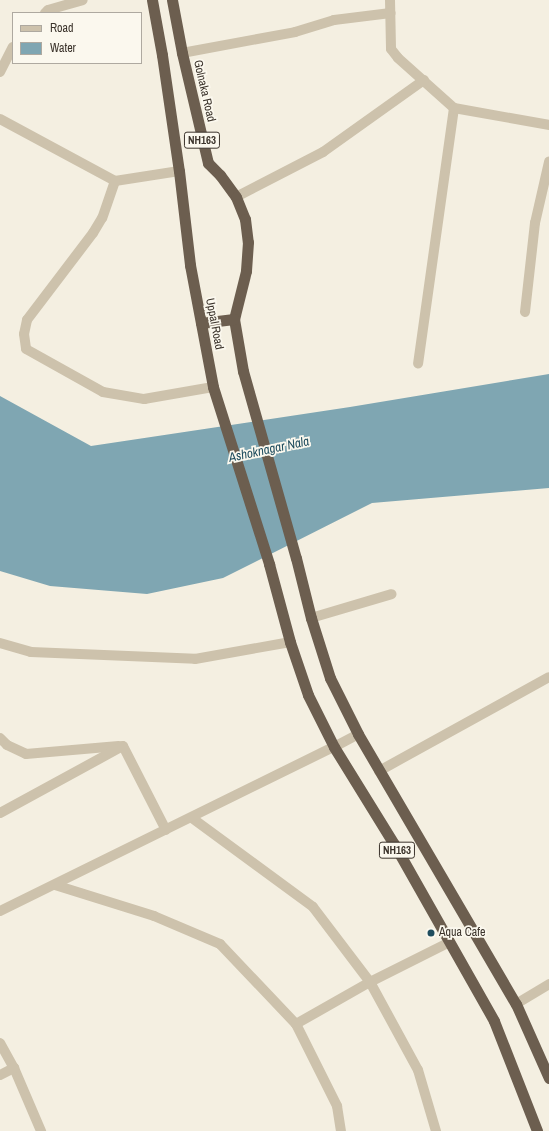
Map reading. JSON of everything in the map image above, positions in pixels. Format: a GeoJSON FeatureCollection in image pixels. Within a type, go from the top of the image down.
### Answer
{"type":"FeatureCollection","features":[{"type":"Feature","properties":{"kind":"highway","name":"NH163"},"geometry":{"type":"LineString","coordinates":[[152,0],[179,171]]}},
{"type":"Feature","properties":{"kind":"highway","name":"Golnaka Road"},"geometry":{"type":"LineString","coordinates":[[172,0],[182,53],[208,163],[220,175],[236,197],[245,219],[248,242],[246,271]]}},
{"type":"Feature","properties":{"kind":"highway","name":"Uppal Road"},"geometry":{"type":"LineString","coordinates":[[179,171],[190,265],[213,387]]}},
{"type":"Feature","properties":{"kind":"highway","name":"Uppal Road"},"geometry":{"type":"LineString","coordinates":[[246,271],[234,319],[243,371],[296,558],[311,618]]}},
{"type":"Feature","properties":{"kind":"highway"},"geometry":{"type":"LineString","coordinates":[[201,323],[234,319]]}},
{"type":"Feature","properties":{"kind":"highway","name":"NH163"},"geometry":{"type":"LineString","coordinates":[[213,387],[269,564],[290,642],[308,695],[334,747],[394,844],[494,1022],[537,1131]]}},
{"type":"Feature","properties":{"kind":"highway","name":"NH163"},"geometry":{"type":"LineString","coordinates":[[311,618],[330,678],[358,734],[516,1004],[549,1078]]}},
{"type":"Feature","properties":{"kind":"street"},"geometry":{"type":"LineString","coordinates":[[46,12],[48,10],[83,0]]}},
{"type":"Feature","properties":{"kind":"street"},"geometry":{"type":"LineString","coordinates":[[390,0],[392,49],[398,58],[454,108],[549,125]]}},
{"type":"Feature","properties":{"kind":"street"},"geometry":{"type":"LineString","coordinates":[[182,53],[295,32],[334,20],[391,13]]}},
{"type":"Feature","properties":{"kind":"street"},"geometry":{"type":"LineString","coordinates":[[0,72],[12,49]]}},
{"type":"Feature","properties":{"kind":"street"},"geometry":{"type":"LineString","coordinates":[[236,197],[323,152],[424,80]]}},
{"type":"Feature","properties":{"kind":"street"},"geometry":{"type":"LineString","coordinates":[[418,363],[454,108]]}},
{"type":"Feature","properties":{"kind":"street"},"geometry":{"type":"LineString","coordinates":[[0,119],[115,181],[179,171]]}},
{"type":"Feature","properties":{"kind":"street"},"geometry":{"type":"LineString","coordinates":[[525,312],[535,223],[549,162]]}},
{"type":"Feature","properties":{"kind":"street"},"geometry":{"type":"LineString","coordinates":[[115,181],[102,218],[93,233],[27,320],[24,334],[26,349],[104,392],[118,395],[144,399],[213,387]]}},
{"type":"Feature","properties":{"kind":"street"},"geometry":{"type":"LineString","coordinates":[[311,618],[392,594]]}},
{"type":"Feature","properties":{"kind":"street"},"geometry":{"type":"LineString","coordinates":[[0,643],[31,652],[196,659],[290,642]]}},
{"type":"Feature","properties":{"kind":"street"},"geometry":{"type":"LineString","coordinates":[[379,771],[549,677]]}},
{"type":"Feature","properties":{"kind":"street"},"geometry":{"type":"LineString","coordinates":[[0,911],[192,818],[358,734]]}},
{"type":"Feature","properties":{"kind":"street"},"geometry":{"type":"LineString","coordinates":[[0,738],[7,745],[26,754],[123,746]]}},
{"type":"Feature","properties":{"kind":"street"},"geometry":{"type":"LineString","coordinates":[[0,813],[123,746]]}},
{"type":"Feature","properties":{"kind":"street"},"geometry":{"type":"LineString","coordinates":[[123,746],[166,830]]}},
{"type":"Feature","properties":{"kind":"street"},"geometry":{"type":"LineString","coordinates":[[192,818],[313,907],[370,982],[418,1070],[436,1131]]}},
{"type":"Feature","properties":{"kind":"street"},"geometry":{"type":"LineString","coordinates":[[55,885],[154,916],[220,944],[296,1024],[337,1106],[341,1131]]}},
{"type":"Feature","properties":{"kind":"street"},"geometry":{"type":"LineString","coordinates":[[296,1024],[370,982],[450,942]]}},
{"type":"Feature","properties":{"kind":"street"},"geometry":{"type":"LineString","coordinates":[[516,1004],[549,984]]}},
{"type":"Feature","properties":{"kind":"street"},"geometry":{"type":"LineString","coordinates":[[0,1043],[14,1068],[41,1131]]}},
{"type":"Feature","properties":{"kind":"street"},"geometry":{"type":"LineString","coordinates":[[0,1075],[14,1068]]}},
{"type":"Feature","properties":{"kind":"water","name":"Ashoknagar Nala"},"geometry":{"type":"Polygon","coordinates":[[[549,374],[549,488],[372,503],[223,578],[147,594],[50,586],[0,571],[0,396],[91,446],[350,407],[549,374]]]}},
{"type":"Feature","properties":{"kind":"place","name":"Aqua Cafe"},"geometry":{"type":"Point","coordinates":[431,933]}}]}
